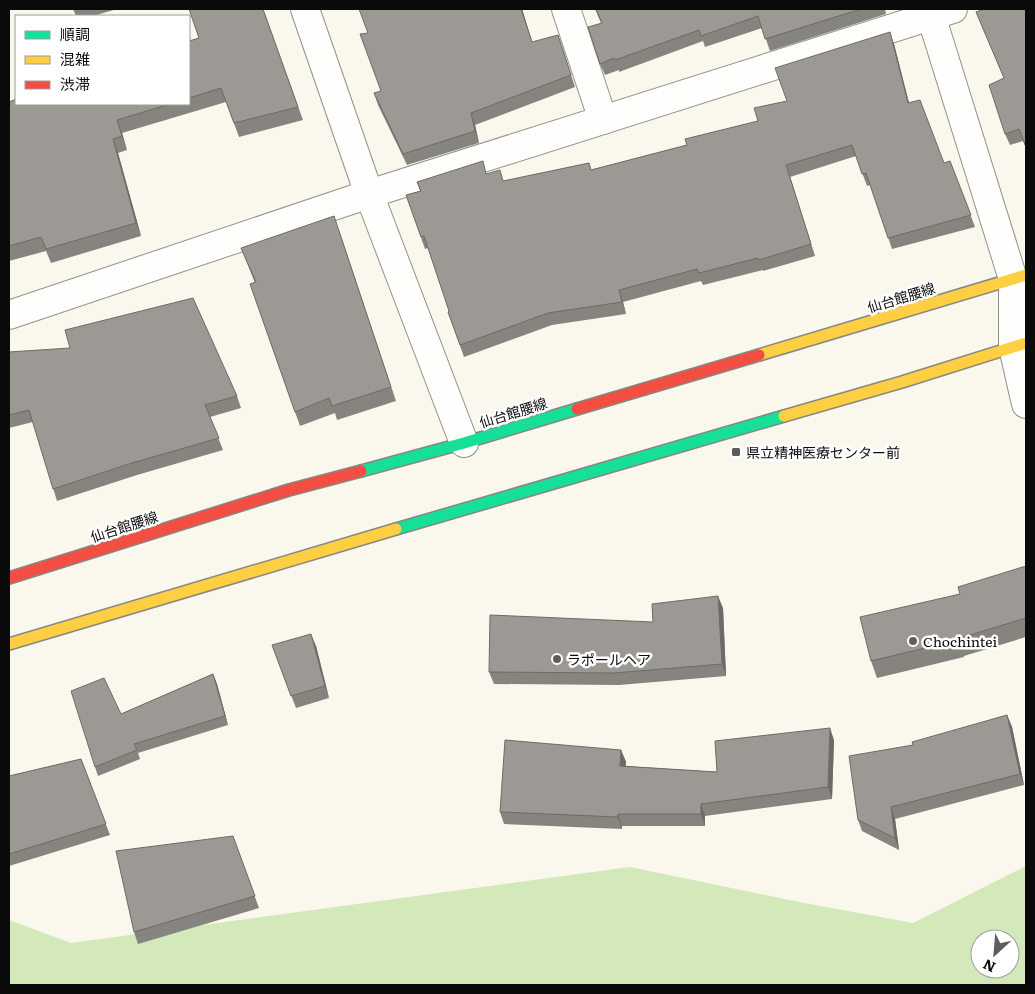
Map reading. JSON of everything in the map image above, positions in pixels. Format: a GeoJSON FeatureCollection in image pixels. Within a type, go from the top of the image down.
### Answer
{"type":"FeatureCollection","features":[{"type":"Feature","properties":{"kind":"main road","name":"仙台館腰線"},"geometry":{"type":"LineString","coordinates":[[9,578],[289,490],[464,442],[1020,277]]}},
{"type":"Feature","properties":{"kind":"main road"},"geometry":{"type":"LineString","coordinates":[[9,644],[235,576],[902,382],[1019,345]]}},
{"type":"Feature","properties":{"kind":"street"},"geometry":{"type":"LineString","coordinates":[[305,9],[369,194],[464,442]]}},
{"type":"Feature","properties":{"kind":"street"},"geometry":{"type":"LineString","coordinates":[[566,9],[603,120]]}},
{"type":"Feature","properties":{"kind":"street"},"geometry":{"type":"LineString","coordinates":[[9,315],[369,194],[938,11],[1020,277],[1019,345],[1026,404]]}},
{"type":"Feature","properties":{"kind":"green space"},"geometry":{"type":"Polygon","coordinates":[[[1026,866],[1026,985],[9,985],[9,920],[71,943],[630,867],[799,902],[913,923],[1026,866]]]}},
{"type":"Feature","properties":{"kind":"building"},"geometry":{"type":"Polygon","coordinates":[[[189,9],[263,9],[298,107],[234,123],[221,88],[190,98],[190,41],[199,38],[189,9]]]}},
{"type":"Feature","properties":{"kind":"building"},"geometry":{"type":"Polygon","coordinates":[[[359,9],[521,9],[532,42],[558,35],[571,75],[471,113],[475,131],[403,154],[374,93],[381,91],[360,34],[368,33],[359,9]]]}},
{"type":"Feature","properties":{"kind":"building"},"geometry":{"type":"Polygon","coordinates":[[[596,9],[861,9],[765,39],[758,16],[701,36],[699,30],[600,64],[588,27],[602,23],[596,9]]]}},
{"type":"Feature","properties":{"kind":"building"},"geometry":{"type":"Polygon","coordinates":[[[984,9],[1026,9],[1026,147],[1019,129],[1005,134],[989,85],[1004,78],[976,12],[984,9]]]}},
{"type":"Feature","properties":{"kind":"building"},"geometry":{"type":"Polygon","coordinates":[[[890,32],[908,103],[920,100],[944,163],[950,161],[971,215],[888,238],[866,173],[862,174],[852,145],[786,165],[811,244],[759,260],[758,258],[699,273],[697,269],[619,290],[622,302],[548,313],[460,345],[424,236],[421,237],[406,195],[421,191],[417,182],[483,161],[486,174],[500,170],[503,181],[589,163],[591,170],[687,145],[685,139],[758,121],[754,108],[787,101],[775,68],[890,32]]]}},
{"type":"Feature","properties":{"kind":"building"},"geometry":{"type":"Polygon","coordinates":[[[15,99],[15,105],[167,105],[117,120],[122,136],[113,139],[136,223],[46,249],[41,237],[9,246],[9,102],[15,99]]]}},
{"type":"Feature","properties":{"kind":"building"},"geometry":{"type":"Polygon","coordinates":[[[334,216],[391,387],[332,406],[329,398],[295,412],[250,284],[256,282],[241,248],[334,216]]]}},
{"type":"Feature","properties":{"kind":"building"},"geometry":{"type":"Polygon","coordinates":[[[193,298],[237,396],[205,405],[219,438],[132,463],[53,489],[29,410],[9,415],[9,352],[70,348],[65,330],[193,298]]]}},
{"type":"Feature","properties":{"kind":"building"},"geometry":{"type":"Polygon","coordinates":[[[1026,566],[1026,618],[958,640],[871,661],[860,617],[960,594],[958,587],[1026,566]]]}},
{"type":"Feature","properties":{"kind":"building"},"geometry":{"type":"Polygon","coordinates":[[[718,596],[722,664],[614,673],[489,672],[490,615],[653,622],[652,604],[718,596]]]}},
{"type":"Feature","properties":{"kind":"building"},"geometry":{"type":"Polygon","coordinates":[[[311,634],[325,686],[291,696],[272,645],[311,634]]]}},
{"type":"Feature","properties":{"kind":"building"},"geometry":{"type":"Polygon","coordinates":[[[213,674],[225,716],[134,744],[137,750],[95,767],[71,691],[104,678],[121,714],[213,674]]]}},
{"type":"Feature","properties":{"kind":"building"},"geometry":{"type":"Polygon","coordinates":[[[1007,715],[1020,774],[891,807],[895,838],[858,820],[849,756],[913,745],[912,742],[1007,715]]]}},
{"type":"Feature","properties":{"kind":"building"},"geometry":{"type":"Polygon","coordinates":[[[830,728],[828,787],[701,804],[701,814],[618,814],[618,817],[500,812],[505,740],[621,750],[620,766],[717,772],[715,741],[830,728]]]}},
{"type":"Feature","properties":{"kind":"building"},"geometry":{"type":"Polygon","coordinates":[[[81,759],[106,824],[9,854],[9,776],[81,759]]]}},
{"type":"Feature","properties":{"kind":"building"},"geometry":{"type":"Polygon","coordinates":[[[233,836],[255,896],[134,932],[116,851],[233,836]]]}},
{"type":"Feature","properties":{"kind":"traffic: fast"},"geometry":{"type":"LineString","coordinates":[[361,471],[464,443],[577,409]]}},
{"type":"Feature","properties":{"kind":"traffic: fast"},"geometry":{"type":"LineString","coordinates":[[396,529],[784,416]]}},
{"type":"Feature","properties":{"kind":"traffic: slow"},"geometry":{"type":"LineString","coordinates":[[759,355],[1026,275]]}},
{"type":"Feature","properties":{"kind":"traffic: slow"},"geometry":{"type":"LineString","coordinates":[[784,416],[902,382],[1026,343]]}},
{"type":"Feature","properties":{"kind":"traffic: slow"},"geometry":{"type":"LineString","coordinates":[[9,644],[396,529]]}},
{"type":"Feature","properties":{"kind":"traffic: jam"},"geometry":{"type":"LineString","coordinates":[[577,409],[759,355]]}},
{"type":"Feature","properties":{"kind":"traffic: jam"},"geometry":{"type":"LineString","coordinates":[[9,578],[289,490],[361,471]]}},
{"type":"Feature","properties":{"kind":"place","name":"県立精神医療センター前"},"geometry":{"type":"Point","coordinates":[736,452]}},
{"type":"Feature","properties":{"kind":"place","name":"Chochintei"},"geometry":{"type":"Point","coordinates":[913,641]}},
{"type":"Feature","properties":{"kind":"place","name":"ラポールヘア"},"geometry":{"type":"Point","coordinates":[557,659]}}]}
